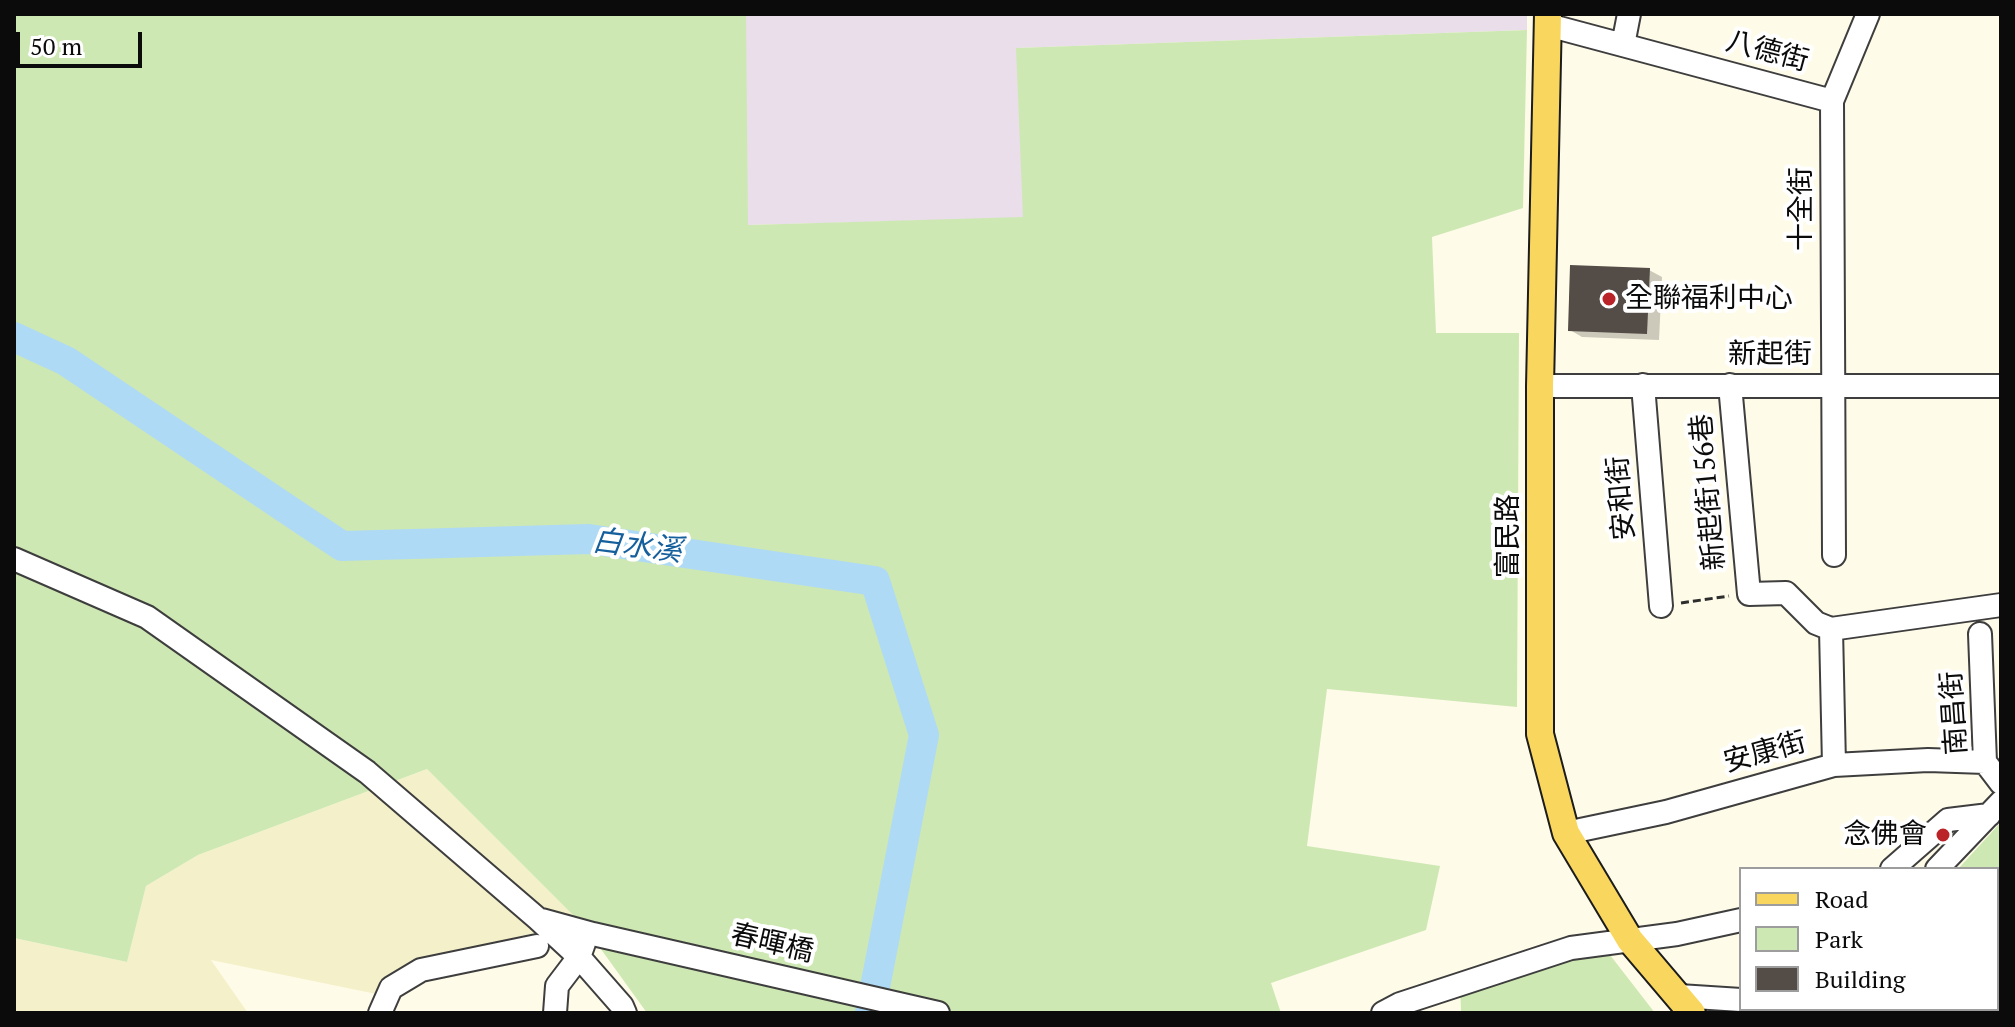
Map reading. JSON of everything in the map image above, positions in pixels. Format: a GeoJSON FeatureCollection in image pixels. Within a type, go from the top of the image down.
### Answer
{"type":"FeatureCollection","features":[{"type":"Feature","properties":{"kind":"main road","name":"富民路"},"geometry":{"type":"LineString","coordinates":[[1548,20],[1540,386],[1540,734],[1566,833],[1630,940],[1686,1005]]}},
{"type":"Feature","properties":{"kind":"street"},"geometry":{"type":"LineString","coordinates":[[1623,45],[1629,14]]}},
{"type":"Feature","properties":{"kind":"street","name":"十全街"},"geometry":{"type":"LineString","coordinates":[[1834,555],[1832,101],[1868,14]]}},
{"type":"Feature","properties":{"kind":"street","name":"八德街"},"geometry":{"type":"LineString","coordinates":[[1548,20],[1623,45],[1832,101]]}},
{"type":"Feature","properties":{"kind":"street","name":"安和街"},"geometry":{"type":"LineString","coordinates":[[1643,385],[1661,606]]}},
{"type":"Feature","properties":{"kind":"street","name":"新起街156巷"},"geometry":{"type":"LineString","coordinates":[[1730,385],[1749,594],[1786,593],[1816,623],[1831,629]]}},
{"type":"Feature","properties":{"kind":"street","name":"新起街"},"geometry":{"type":"LineString","coordinates":[[1540,386],[2001,386]]}},
{"type":"Feature","properties":{"kind":"street"},"geometry":{"type":"LineString","coordinates":[[14,559],[147,617],[367,772],[579,957],[625,1013]]}},
{"type":"Feature","properties":{"kind":"street"},"geometry":{"type":"LineString","coordinates":[[1834,765],[1831,629],[2001,605]]}},
{"type":"Feature","properties":{"kind":"street","name":"南昌街"},"geometry":{"type":"LineString","coordinates":[[1980,634],[1985,762],[2001,783]]}},
{"type":"Feature","properties":{"kind":"street","name":"安康街"},"geometry":{"type":"LineString","coordinates":[[1566,833],[1666,812],[1834,765],[1928,760],[1985,762]]}},
{"type":"Feature","properties":{"kind":"street"},"geometry":{"type":"LineString","coordinates":[[1894,867],[1948,820],[1995,808]]}},
{"type":"Feature","properties":{"kind":"street"},"geometry":{"type":"LineString","coordinates":[[1939,867],[1995,808]]}},
{"type":"Feature","properties":{"kind":"street","name":"春暉橋"},"geometry":{"type":"LineString","coordinates":[[538,919],[938,1013]]}},
{"type":"Feature","properties":{"kind":"street"},"geometry":{"type":"LineString","coordinates":[[1383,1013],[1400,1004],[1571,948],[1677,934],[1739,920]]}},
{"type":"Feature","properties":{"kind":"street"},"geometry":{"type":"LineString","coordinates":[[555,1013],[557,986],[579,957],[583,944],[593,934]]}},
{"type":"Feature","properties":{"kind":"street"},"geometry":{"type":"LineString","coordinates":[[380,1013],[391,988],[421,970],[537,946]]}},
{"type":"Feature","properties":{"kind":"street"},"geometry":{"type":"LineString","coordinates":[[1686,1005],[1739,1000]]}},
{"type":"Feature","properties":{"kind":"path"},"geometry":{"type":"LineString","coordinates":[[1661,606],[1749,594]]}},
{"type":"Feature","properties":{"kind":"shaded area"},"geometry":{"type":"Polygon","coordinates":[[[743,14],[1527,14],[1527,30],[1017,48],[1024,218],[747,225],[743,14]]]}},
{"type":"Feature","properties":{"kind":"shaded area"},"geometry":{"type":"Polygon","coordinates":[[[427,769],[585,927],[565,925],[431,959],[381,995],[211,960],[248,1013],[14,1013],[14,938],[127,962],[146,886],[198,855],[427,769]]]}},
{"type":"Feature","properties":{"kind":"green space"},"geometry":{"type":"Polygon","coordinates":[[[14,14],[746,14],[748,225],[1023,217],[1016,48],[1527,30],[1523,208],[1432,237],[1436,333],[1519,333],[1517,707],[1327,689],[1307,846],[1440,866],[1426,930],[1271,983],[1281,1013],[647,1013],[585,927],[427,769],[198,855],[146,886],[127,962],[14,938],[14,14]]]}},
{"type":"Feature","properties":{"kind":"green space"},"geometry":{"type":"Polygon","coordinates":[[[2001,822],[2001,1013],[1827,1013],[1999,1011],[1999,867],[1960,867],[2001,822]]]}},
{"type":"Feature","properties":{"kind":"green space"},"geometry":{"type":"Polygon","coordinates":[[[1593,933],[1655,1013],[1461,1013],[1460,979],[1593,933]]]}},
{"type":"Feature","properties":{"kind":"building","name":"全聯福利中心"},"geometry":{"type":"Polygon","coordinates":[[[1570,265],[1650,268],[1647,334],[1568,331],[1570,265]]]}},
{"type":"Feature","properties":{"kind":"waterway","name":"白水溪"},"geometry":{"type":"LineString","coordinates":[[14,337],[66,361],[342,546],[589,539],[875,581],[924,735],[870,1013]]}},
{"type":"Feature","properties":{"kind":"place","name":"全聯福利中心"},"geometry":{"type":"Point","coordinates":[1609,299]}},
{"type":"Feature","properties":{"kind":"place","name":"念佛會"},"geometry":{"type":"Point","coordinates":[1943,835]}}]}
